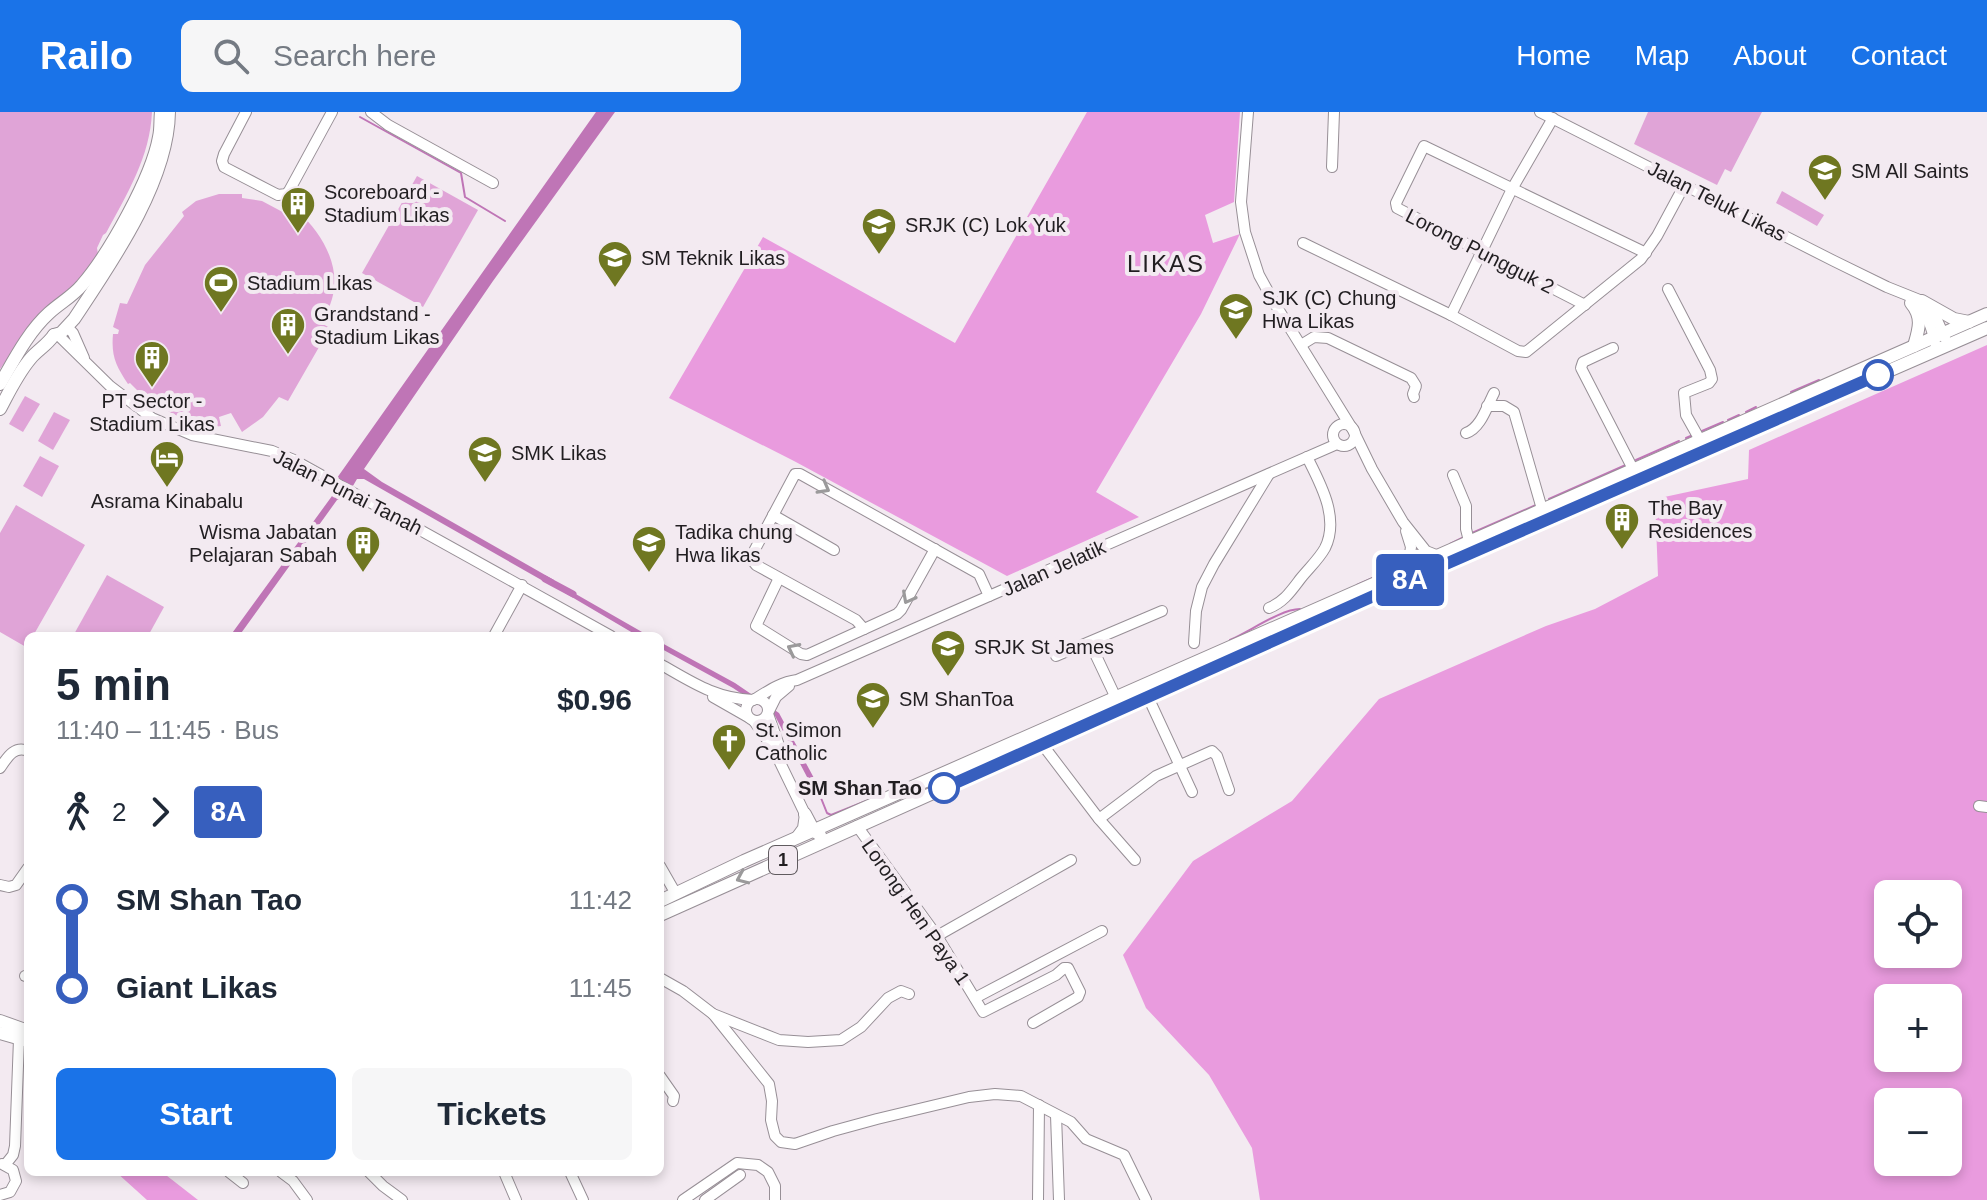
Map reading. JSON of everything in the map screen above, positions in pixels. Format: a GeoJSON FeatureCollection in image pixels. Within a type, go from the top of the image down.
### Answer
{"type":"FeatureCollection","features":[{"type":"Feature","properties":{"kind":"main road"},"geometry":{"type":"LineString","coordinates":[[0,384],[47,315],[73,295],[93,272],[145,178],[156,150],[161,112]]}},
{"type":"Feature","properties":{"kind":"main road"},"geometry":{"type":"LineString","coordinates":[[0,409],[32,357],[74,319],[138,216],[162,159],[169,112]]}},
{"type":"Feature","properties":{"kind":"main road"},"geometry":{"type":"LineString","coordinates":[[1916,302],[1954,319],[1969,322]]}},
{"type":"Feature","properties":{"kind":"main road"},"geometry":{"type":"LineString","coordinates":[[1914,346],[1920,322],[1916,302]]}},
{"type":"Feature","properties":{"kind":"main road"},"geometry":{"type":"LineString","coordinates":[[47,315],[57,311],[64,314],[61,330]]}},
{"type":"Feature","properties":{"kind":"main road","name":"1"},"geometry":{"type":"LineString","coordinates":[[664,913],[1153,694],[1439,561],[1940,341],[1987,314]]}},
{"type":"Feature","properties":{"kind":"main road"},"geometry":{"type":"LineString","coordinates":[[47,315],[45,329],[61,330]]}},
{"type":"Feature","properties":{"kind":"main road","name":"1"},"geometry":{"type":"LineString","coordinates":[[1439,561],[1469,541],[1541,505],[1775,413],[1914,346],[1987,328]]}},
{"type":"Feature","properties":{"kind":"main road"},"geometry":{"type":"LineString","coordinates":[[1408,567],[1418,572],[1439,561]]}},
{"type":"Feature","properties":{"kind":"main road","name":"1"},"geometry":{"type":"LineString","coordinates":[[664,899],[1408,567]]}},
{"type":"Feature","properties":{"kind":"main road"},"geometry":{"type":"LineString","coordinates":[[1116,697],[1150,690],[1153,694]]}},
{"type":"Feature","properties":{"kind":"main road"},"geometry":{"type":"LineString","coordinates":[[805,814],[814,831],[825,835],[890,811]]}},
{"type":"Feature","properties":{"kind":"main road"},"geometry":{"type":"LineString","coordinates":[[0,1021],[24,1036]]}},
{"type":"Feature","properties":{"kind":"main road"},"geometry":{"type":"LineString","coordinates":[[0,1033],[24,1037]]}},
{"type":"Feature","properties":{"kind":"street"},"geometry":{"type":"LineString","coordinates":[[246,112],[224,154],[224,167],[278,195],[286,194],[332,112]]}},
{"type":"Feature","properties":{"kind":"street"},"geometry":{"type":"LineString","coordinates":[[371,112],[388,125],[493,183]]}},
{"type":"Feature","properties":{"kind":"street"},"geometry":{"type":"LineString","coordinates":[[1248,112],[1241,202],[1245,232],[1259,275],[1353,430],[1403,522],[1426,551],[1439,561]]}},
{"type":"Feature","properties":{"kind":"street"},"geometry":{"type":"LineString","coordinates":[[1332,167],[1334,112]]}},
{"type":"Feature","properties":{"kind":"street","name":"Jalan Teluk Likas"},"geometry":{"type":"LineString","coordinates":[[1540,112],[1916,302]]}},
{"type":"Feature","properties":{"kind":"street"},"geometry":{"type":"LineString","coordinates":[[1451,315],[1512,189],[1553,118]]}},
{"type":"Feature","properties":{"kind":"street","name":"Lorong Pungguk 2"},"geometry":{"type":"LineString","coordinates":[[1512,189],[1424,146],[1396,203],[1397,208],[1585,305]]}},
{"type":"Feature","properties":{"kind":"street"},"geometry":{"type":"LineString","coordinates":[[1303,243],[1518,351],[1526,352],[1646,253],[1685,184]]}},
{"type":"Feature","properties":{"kind":"street"},"geometry":{"type":"LineString","coordinates":[[1512,189],[1646,253]]}},
{"type":"Feature","properties":{"kind":"street"},"geometry":{"type":"LineString","coordinates":[[1668,289],[1712,379],[1684,393],[1686,415],[1700,440]]}},
{"type":"Feature","properties":{"kind":"street"},"geometry":{"type":"LineString","coordinates":[[1916,302],[1934,313],[1940,341]]}},
{"type":"Feature","properties":{"kind":"street","name":"Jalan Punai Tanah"},"geometry":{"type":"LineString","coordinates":[[61,330],[73,333],[85,360],[122,396],[152,418],[201,438],[272,451],[329,478],[604,632]]}},
{"type":"Feature","properties":{"kind":"street"},"geometry":{"type":"LineString","coordinates":[[1301,345],[1314,337],[1328,338],[1411,378],[1416,386],[1414,397]]}},
{"type":"Feature","properties":{"kind":"street"},"geometry":{"type":"LineString","coordinates":[[1613,348],[1583,362],[1581,368],[1633,469]]}},
{"type":"Feature","properties":{"kind":"street"},"geometry":{"type":"LineString","coordinates":[[1466,433],[1473,431],[1494,393]]}},
{"type":"Feature","properties":{"kind":"street"},"geometry":{"type":"LineString","coordinates":[[1334,400],[1337,439],[1372,469]]}},
{"type":"Feature","properties":{"kind":"street"},"geometry":{"type":"LineString","coordinates":[[1487,406],[1504,406],[1514,412],[1541,505]]}},
{"type":"Feature","properties":{"kind":"street"},"geometry":{"type":"LineString","coordinates":[[1345,424],[1353,430],[1354,440],[1349,445],[1337,439],[1338,426],[1345,424]]}},
{"type":"Feature","properties":{"kind":"street","name":"Jalan Jelatik"},"geometry":{"type":"LineString","coordinates":[[768,712],[776,697],[797,680],[1269,474],[1337,439]]}},
{"type":"Feature","properties":{"kind":"street"},"geometry":{"type":"LineString","coordinates":[[1269,608],[1287,596],[1321,553],[1330,535],[1325,496],[1308,456]]}},
{"type":"Feature","properties":{"kind":"street"},"geometry":{"type":"LineString","coordinates":[[864,629],[856,620],[752,560],[795,474],[979,574],[989,596]]}},
{"type":"Feature","properties":{"kind":"street"},"geometry":{"type":"LineString","coordinates":[[1194,643],[1196,611],[1202,587],[1269,474]]}},
{"type":"Feature","properties":{"kind":"street"},"geometry":{"type":"LineString","coordinates":[[1453,475],[1466,506],[1469,541]]}},
{"type":"Feature","properties":{"kind":"street"},"geometry":{"type":"LineString","coordinates":[[773,515],[834,550]]}},
{"type":"Feature","properties":{"kind":"street"},"geometry":{"type":"LineString","coordinates":[[1403,522],[1411,547],[1408,567]]}},
{"type":"Feature","properties":{"kind":"street"},"geometry":{"type":"LineString","coordinates":[[779,578],[756,626],[804,655],[897,614],[935,549]]}},
{"type":"Feature","properties":{"kind":"street"},"geometry":{"type":"LineString","coordinates":[[496,632],[522,585]]}},
{"type":"Feature","properties":{"kind":"street"},"geometry":{"type":"LineString","coordinates":[[1056,656],[1162,611]]}},
{"type":"Feature","properties":{"kind":"street"},"geometry":{"type":"LineString","coordinates":[[1090,643],[1116,697]]}},
{"type":"Feature","properties":{"kind":"street"},"geometry":{"type":"LineString","coordinates":[[664,666],[725,697],[764,701],[780,750],[809,812],[821,823],[833,823]]}},
{"type":"Feature","properties":{"kind":"street","name":"Jalan Jelatik"},"geometry":{"type":"LineString","coordinates":[[754,700],[771,689],[797,680]]}},
{"type":"Feature","properties":{"kind":"street"},"geometry":{"type":"LineString","coordinates":[[706,690],[710,696],[751,719],[761,721],[768,712]]}},
{"type":"Feature","properties":{"kind":"street"},"geometry":{"type":"LineString","coordinates":[[1153,694],[1179,767],[1192,792]]}},
{"type":"Feature","properties":{"kind":"street"},"geometry":{"type":"LineString","coordinates":[[754,700],[747,707],[751,719],[773,748],[805,814],[803,828],[793,840]]}},
{"type":"Feature","properties":{"kind":"street"},"geometry":{"type":"LineString","coordinates":[[1042,744],[1099,819],[1135,860]]}},
{"type":"Feature","properties":{"kind":"street"},"geometry":{"type":"LineString","coordinates":[[0,768],[13,751],[24,750]]}},
{"type":"Feature","properties":{"kind":"street"},"geometry":{"type":"LineString","coordinates":[[1099,819],[1156,776],[1208,752],[1215,752],[1229,790]]}},
{"type":"Feature","properties":{"kind":"street","name":"Lorong Hen Paya 1"},"geometry":{"type":"LineString","coordinates":[[857,826],[937,936],[975,998]]}},
{"type":"Feature","properties":{"kind":"street"},"geometry":{"type":"LineString","coordinates":[[937,936],[1071,860]]}},
{"type":"Feature","properties":{"kind":"street"},"geometry":{"type":"LineString","coordinates":[[664,873],[676,894]]}},
{"type":"Feature","properties":{"kind":"street"},"geometry":{"type":"LineString","coordinates":[[0,885],[16,885],[24,874]]}},
{"type":"Feature","properties":{"kind":"street"},"geometry":{"type":"LineString","coordinates":[[1033,1023],[1078,997],[1080,992],[1068,968],[983,1012],[975,998],[1102,931]]}},
{"type":"Feature","properties":{"kind":"street"},"geometry":{"type":"LineString","coordinates":[[664,980],[713,1014],[769,1084],[771,1120],[775,1136],[781,1142],[795,1144],[877,1119],[969,1097],[995,1094],[1021,1096],[1077,1128],[1086,1139],[1124,1155],[1146,1200]]}},
{"type":"Feature","properties":{"kind":"street"},"geometry":{"type":"LineString","coordinates":[[713,1014],[779,1040],[841,1040],[861,1027],[888,998],[901,991],[909,994]]}},
{"type":"Feature","properties":{"kind":"street"},"geometry":{"type":"LineString","coordinates":[[13,1200],[15,1174],[2,1164],[13,1155],[15,1146],[16,1109],[24,1051]]}},
{"type":"Feature","properties":{"kind":"street"},"geometry":{"type":"LineString","coordinates":[[664,1082],[674,1096],[673,1101]]}},
{"type":"Feature","properties":{"kind":"street"},"geometry":{"type":"LineString","coordinates":[[1039,1105],[1038,1200],[1058,1197],[1056,1115]]}},
{"type":"Feature","properties":{"kind":"street"},"geometry":{"type":"LineString","coordinates":[[16,1109],[24,1108]]}},
{"type":"Feature","properties":{"kind":"street"},"geometry":{"type":"LineString","coordinates":[[683,1200],[737,1163],[758,1165],[768,1172],[775,1186],[775,1200]]}},
{"type":"Feature","properties":{"kind":"street"},"geometry":{"type":"LineString","coordinates":[[705,1200],[740,1175]]}},
{"type":"Feature","properties":{"kind":"street"},"geometry":{"type":"LineString","coordinates":[[234,1176],[243,1183]]}},
{"type":"Feature","properties":{"kind":"street"},"geometry":{"type":"LineString","coordinates":[[286,1176],[307,1200]]}},
{"type":"Feature","properties":{"kind":"street"},"geometry":{"type":"LineString","coordinates":[[373,1176],[402,1200]]}},
{"type":"Feature","properties":{"kind":"street"},"geometry":{"type":"LineString","coordinates":[[506,1176],[516,1200]]}},
{"type":"Feature","properties":{"kind":"street"},"geometry":{"type":"LineString","coordinates":[[572,1176],[583,1200]]}},
{"type":"Feature","properties":{"kind":"street"},"geometry":{"type":"LineString","coordinates":[[0,1195],[10,1192],[16,1184]]}},
{"type":"Feature","properties":{"kind":"shaded area"},"geometry":{"type":"Polygon","coordinates":[[[0,112],[152,112],[142,160],[122,204],[103,235],[90,272],[42,313],[0,369],[0,112]]]}},
{"type":"Feature","properties":{"kind":"shaded area"},"geometry":{"type":"Polygon","coordinates":[[[596,112],[615,112],[493,281],[364,469],[554,580],[552,586],[364,479],[357,479],[347,496],[337,500],[242,632],[233,632],[332,496],[332,485],[596,112]]]}},
{"type":"Feature","properties":{"kind":"shaded area"},"geometry":{"type":"Polygon","coordinates":[[[1087,112],[1240,112],[1234,202],[1205,215],[1213,243],[1240,234],[1201,314],[1096,492],[1139,517],[1007,576],[794,461],[669,398],[763,237],[955,343],[1087,112]]]}},
{"type":"Feature","properties":{"kind":"shaded area"},"geometry":{"type":"Polygon","coordinates":[[[1648,112],[1762,112],[1731,172],[1725,169],[1717,185],[1634,144],[1648,112]]]}},
{"type":"Feature","properties":{"kind":"shaded area"},"geometry":{"type":"Polygon","coordinates":[[[417,176],[478,210],[423,307],[362,273],[417,176]]]}},
{"type":"Feature","properties":{"kind":"shaded area"},"geometry":{"type":"Polygon","coordinates":[[[1782,191],[1824,215],[1817,226],[1776,203],[1782,191]]]}},
{"type":"Feature","properties":{"kind":"shaded area","name":"Stadium Likas"},"geometry":{"type":"Polygon","coordinates":[[[219,194],[242,194],[242,198],[262,201],[292,217],[298,211],[323,242],[333,266],[334,292],[321,323],[330,328],[288,401],[279,397],[263,417],[242,432],[231,413],[219,417],[221,426],[206,428],[207,422],[180,417],[143,391],[140,393],[124,378],[113,349],[113,334],[118,334],[119,330],[113,327],[120,303],[127,304],[145,265],[184,216],[182,212],[196,201],[219,194]]]}},
{"type":"Feature","properties":{"kind":"shaded area"},"geometry":{"type":"Polygon","coordinates":[[[1987,345],[1987,1200],[1260,1200],[1252,1148],[1209,1075],[1146,1008],[1123,955],[1193,861],[1292,801],[1379,699],[1546,626],[1595,609],[1658,576],[1655,499],[1748,479],[1749,450],[1987,345]]]}},
{"type":"Feature","properties":{"kind":"shaded area"},"geometry":{"type":"Polygon","coordinates":[[[25,396],[40,404],[23,432],[9,424],[25,396]]]}},
{"type":"Feature","properties":{"kind":"shaded area"},"geometry":{"type":"Polygon","coordinates":[[[54,412],[70,420],[53,450],[38,441],[54,412]]]}},
{"type":"Feature","properties":{"kind":"shaded area"},"geometry":{"type":"Polygon","coordinates":[[[40,456],[59,466],[42,497],[23,486],[40,456]]]}},
{"type":"Feature","properties":{"kind":"shaded area"},"geometry":{"type":"Polygon","coordinates":[[[16,505],[85,545],[35,632],[24,632],[24,646],[0,632],[0,533],[16,505]]]}},
{"type":"Feature","properties":{"kind":"shaded area"},"geometry":{"type":"Polygon","coordinates":[[[107,575],[164,607],[150,632],[75,632],[107,575]]]}},
{"type":"Feature","properties":{"kind":"shaded area"},"geometry":{"type":"Polygon","coordinates":[[[568,588],[642,632],[631,632],[565,593],[568,588]]]}},
{"type":"Feature","properties":{"kind":"shaded area"},"geometry":{"type":"Polygon","coordinates":[[[664,644],[735,683],[779,713],[822,793],[821,798],[817,796],[775,716],[733,688],[664,650],[664,644]]]}},
{"type":"Feature","properties":{"kind":"shaded area"},"geometry":{"type":"Polygon","coordinates":[[[120,1176],[167,1176],[198,1200],[147,1200],[120,1176]]]}},
{"type":"Feature","properties":{"kind":"waterway"},"geometry":{"type":"LineString","coordinates":[[360,117],[461,173],[465,197],[505,221]]}},
{"type":"Feature","properties":{"kind":"waterway"},"geometry":{"type":"LineString","coordinates":[[1791,392],[1819,380]]}},
{"type":"Feature","properties":{"kind":"waterway"},"geometry":{"type":"LineString","coordinates":[[1746,412],[1756,407]]}},
{"type":"Feature","properties":{"kind":"waterway"},"geometry":{"type":"LineString","coordinates":[[1728,420],[1739,415]]}},
{"type":"Feature","properties":{"kind":"waterway"},"geometry":{"type":"LineString","coordinates":[[1702,431],[1723,422]]}},
{"type":"Feature","properties":{"kind":"waterway"},"geometry":{"type":"LineString","coordinates":[[1686,438],[1693,435]]}},
{"type":"Feature","properties":{"kind":"waterway"},"geometry":{"type":"LineString","coordinates":[[1636,460],[1679,441]]}},
{"type":"Feature","properties":{"kind":"waterway"},"geometry":{"type":"LineString","coordinates":[[1549,499],[1628,464]]}},
{"type":"Feature","properties":{"kind":"waterway"},"geometry":{"type":"LineString","coordinates":[[1472,533],[1536,505]]}},
{"type":"Feature","properties":{"kind":"waterway"},"geometry":{"type":"LineString","coordinates":[[1450,544],[1462,538]]}},
{"type":"Feature","properties":{"kind":"waterway"},"geometry":{"type":"LineString","coordinates":[[1357,585],[1393,569]]}},
{"type":"Feature","properties":{"kind":"waterway"},"geometry":{"type":"LineString","coordinates":[[545,579],[573,594]]}},
{"type":"Feature","properties":{"kind":"waterway"},"geometry":{"type":"LineString","coordinates":[[1230,640],[1275,617],[1300,609]]}},
{"type":"Feature","properties":{"kind":"waterway"},"geometry":{"type":"LineString","coordinates":[[821,798],[827,813],[831,815],[866,801]]}},
{"type":"Feature","properties":{"kind":"bus line","name":"8A"},"geometry":{"type":"LineString","coordinates":[[944,788],[1878,375]]}},
{"type":"Feature","properties":{"kind":"place","name":"SM All Saints"},"geometry":{"type":"Point","coordinates":[1825,202]}},
{"type":"Feature","properties":{"kind":"place","name":"Scoreboard - Stadium Likas"},"geometry":{"type":"Point","coordinates":[298,235]}},
{"type":"Feature","properties":{"kind":"place","name":"SRJK (C) Lok Yuk"},"geometry":{"type":"Point","coordinates":[879,256]}},
{"type":"Feature","properties":{"kind":"place","name":"SM Teknik Likas"},"geometry":{"type":"Point","coordinates":[615,289]}},
{"type":"Feature","properties":{"kind":"place","name":"Stadium Likas"},"geometry":{"type":"Point","coordinates":[221,314]}},
{"type":"Feature","properties":{"kind":"place","name":"SJK (C) Chung Hwa Likas"},"geometry":{"type":"Point","coordinates":[1236,341]}},
{"type":"Feature","properties":{"kind":"place","name":"Grandstand - Stadium Likas"},"geometry":{"type":"Point","coordinates":[288,356]}},
{"type":"Feature","properties":{"kind":"place","name":"PT Sector - Stadium Likas"},"geometry":{"type":"Point","coordinates":[152,389]}},
{"type":"Feature","properties":{"kind":"place","name":"SMK Likas"},"geometry":{"type":"Point","coordinates":[485,484]}},
{"type":"Feature","properties":{"kind":"place","name":"Asrama Kinabalu"},"geometry":{"type":"Point","coordinates":[167,489]}},
{"type":"Feature","properties":{"kind":"place","name":"The Bay Residences"},"geometry":{"type":"Point","coordinates":[1622,551]}},
{"type":"Feature","properties":{"kind":"place","name":"Wisma Jabatan Pelajaran Sabah"},"geometry":{"type":"Point","coordinates":[363,574]}},
{"type":"Feature","properties":{"kind":"place","name":"Tadika chung Hwa likas"},"geometry":{"type":"Point","coordinates":[649,574]}},
{"type":"Feature","properties":{"kind":"place","name":"SRJK St James"},"geometry":{"type":"Point","coordinates":[948,678]}},
{"type":"Feature","properties":{"kind":"place","name":"SM ShanToa"},"geometry":{"type":"Point","coordinates":[873,730]}},
{"type":"Feature","properties":{"kind":"place","name":"St. Simon Catholic"},"geometry":{"type":"Point","coordinates":[729,772]}},
{"type":"Feature","properties":{"kind":"place","name":"SM Shan Tao"},"geometry":{"type":"Point","coordinates":[944,788]}},
{"type":"Feature","properties":{"kind":"district","name":"LIKAS"},"geometry":{"type":"Point","coordinates":[1166,263]}}]}
